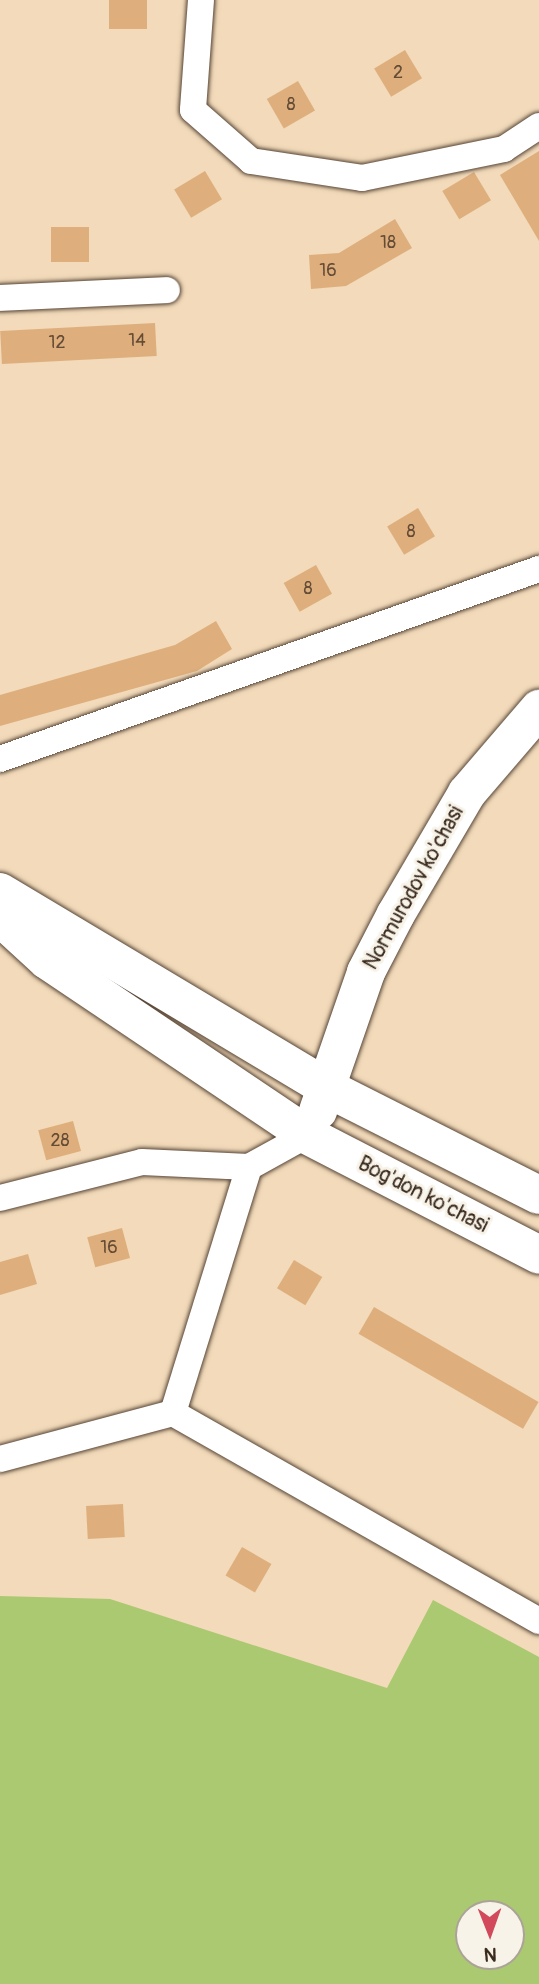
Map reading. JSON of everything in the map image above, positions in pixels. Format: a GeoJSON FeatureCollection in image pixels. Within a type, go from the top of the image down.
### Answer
{"type":"FeatureCollection","features":[{"type":"Feature","properties":{"kind":"main road","name":"Normurodov ko'chasi"},"geometry":{"type":"LineString","coordinates":[[307,1135],[327,1088],[366,972],[413,883],[467,793],[539,709]]}},
{"type":"Feature","properties":{"kind":"main road"},"geometry":{"type":"LineString","coordinates":[[0,892],[327,1088],[539,1195]]}},
{"type":"Feature","properties":{"kind":"main road"},"geometry":{"type":"LineString","coordinates":[[0,916],[47,960],[307,1135]]}},
{"type":"Feature","properties":{"kind":"main road","name":"Bog'don ko'chasi"},"geometry":{"type":"LineString","coordinates":[[307,1135],[539,1255]]}},
{"type":"Feature","properties":{"kind":"street"},"geometry":{"type":"LineString","coordinates":[[201,0],[193,110],[251,161],[362,178],[504,149],[539,126]]}},
{"type":"Feature","properties":{"kind":"street"},"geometry":{"type":"LineString","coordinates":[[0,298],[167,290]]}},
{"type":"Feature","properties":{"kind":"street"},"geometry":{"type":"LineString","coordinates":[[0,759],[539,569]]}},
{"type":"Feature","properties":{"kind":"street"},"geometry":{"type":"LineString","coordinates":[[0,1198],[142,1161],[249,1167],[307,1135]]}},
{"type":"Feature","properties":{"kind":"street"},"geometry":{"type":"LineString","coordinates":[[173,1413],[249,1167]]}},
{"type":"Feature","properties":{"kind":"street"},"geometry":{"type":"LineString","coordinates":[[0,1459],[173,1413],[539,1621]]}},
{"type":"Feature","properties":{"kind":"green space"},"geometry":{"type":"Polygon","coordinates":[[[0,1596],[110,1599],[387,1688],[433,1600],[539,1657],[539,1984],[0,1984],[0,1596]]]}},
{"type":"Feature","properties":{"kind":"building"},"geometry":{"type":"Polygon","coordinates":[[[109,0],[147,0],[147,29],[109,29],[109,0]]]}},
{"type":"Feature","properties":{"kind":"building"},"geometry":{"type":"Polygon","coordinates":[[[405,50],[422,78],[391,97],[374,69],[405,50]]]}},
{"type":"Feature","properties":{"kind":"building"},"geometry":{"type":"Polygon","coordinates":[[[298,81],[315,110],[284,128],[267,99],[298,81]]]}},
{"type":"Feature","properties":{"kind":"building"},"geometry":{"type":"Polygon","coordinates":[[[539,151],[539,241],[500,175],[539,151]]]}},
{"type":"Feature","properties":{"kind":"building"},"geometry":{"type":"Polygon","coordinates":[[[205,171],[222,199],[191,218],[174,190],[205,171]]]}},
{"type":"Feature","properties":{"kind":"building"},"geometry":{"type":"Polygon","coordinates":[[[474,172],[491,200],[459,219],[442,191],[474,172]]]}},
{"type":"Feature","properties":{"kind":"building"},"geometry":{"type":"Polygon","coordinates":[[[395,219],[412,248],[346,286],[311,289],[309,255],[339,253],[395,219]]]}},
{"type":"Feature","properties":{"kind":"building"},"geometry":{"type":"Polygon","coordinates":[[[51,227],[89,227],[89,262],[51,262],[51,227]]]}},
{"type":"Feature","properties":{"kind":"building"},"geometry":{"type":"Polygon","coordinates":[[[155,323],[157,356],[2,364],[0,331],[155,323]]]}},
{"type":"Feature","properties":{"kind":"building"},"geometry":{"type":"Polygon","coordinates":[[[418,508],[435,536],[404,555],[387,527],[418,508]]]}},
{"type":"Feature","properties":{"kind":"building"},"geometry":{"type":"Polygon","coordinates":[[[316,565],[332,594],[300,612],[284,583],[316,565]]]}},
{"type":"Feature","properties":{"kind":"building"},"geometry":{"type":"Polygon","coordinates":[[[216,621],[232,649],[197,671],[0,726],[0,695],[175,645],[216,621]]]}},
{"type":"Feature","properties":{"kind":"building"},"geometry":{"type":"Polygon","coordinates":[[[73,1121],[81,1151],[46,1160],[38,1130],[73,1121]]]}},
{"type":"Feature","properties":{"kind":"building"},"geometry":{"type":"Polygon","coordinates":[[[122,1228],[130,1258],[95,1267],[87,1237],[122,1228]]]}},
{"type":"Feature","properties":{"kind":"building"},"geometry":{"type":"Polygon","coordinates":[[[28,1254],[37,1284],[0,1295],[0,1262],[28,1254]]]}},
{"type":"Feature","properties":{"kind":"building"},"geometry":{"type":"Polygon","coordinates":[[[294,1260],[322,1277],[305,1305],[277,1288],[294,1260]]]}},
{"type":"Feature","properties":{"kind":"building"},"geometry":{"type":"Polygon","coordinates":[[[374,1307],[539,1402],[523,1429],[358,1334],[374,1307]]]}},
{"type":"Feature","properties":{"kind":"building"},"geometry":{"type":"Polygon","coordinates":[[[123,1504],[125,1537],[88,1539],[86,1506],[123,1504]]]}},
{"type":"Feature","properties":{"kind":"building"},"geometry":{"type":"Polygon","coordinates":[[[242,1547],[271,1564],[255,1593],[226,1576],[242,1547]]]}}]}
